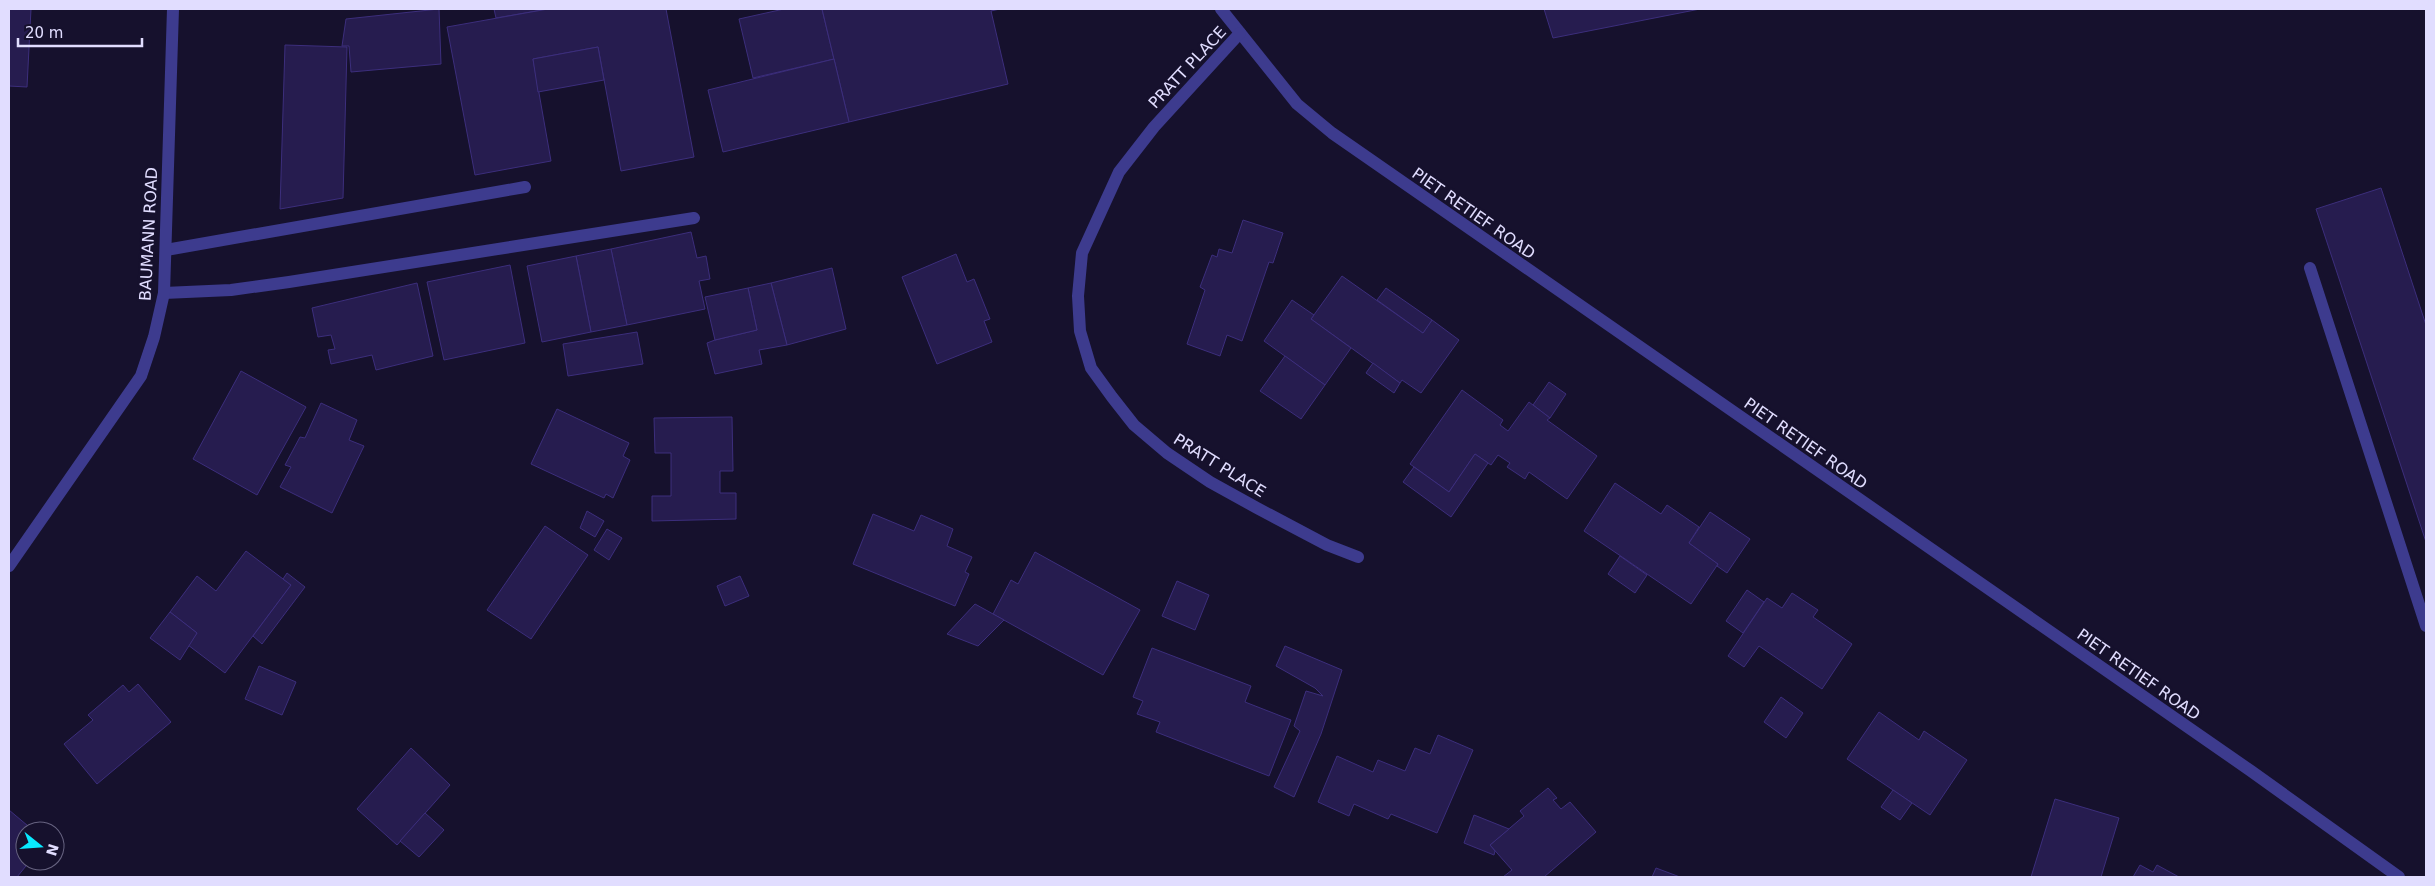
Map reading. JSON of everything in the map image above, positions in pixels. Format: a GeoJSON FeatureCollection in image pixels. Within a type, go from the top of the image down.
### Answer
{"type":"FeatureCollection","features":[{"type":"Feature","properties":{"kind":"street","name":"BAUMANN ROAD"},"geometry":{"type":"LineString","coordinates":[[9,566],[140,376],[154,337],[164,294],[173,9]]}},
{"type":"Feature","properties":{"kind":"street","name":"PIET RETIEF ROAD"},"geometry":{"type":"LineString","coordinates":[[1221,9],[1297,104],[1339,138],[2243,766],[2399,877]]}},
{"type":"Feature","properties":{"kind":"street","name":"PRATT PLACE"},"geometry":{"type":"LineString","coordinates":[[1240,33],[1154,127],[1119,172],[1082,252],[1078,296],[1080,331],[1091,368],[1134,425],[1167,453],[1210,482],[1241,499],[1327,545],[1358,557]]}},
{"type":"Feature","properties":{"kind":"street"},"geometry":{"type":"LineString","coordinates":[[166,250],[525,187]]}},
{"type":"Feature","properties":{"kind":"street"},"geometry":{"type":"LineString","coordinates":[[164,294],[231,290],[289,282],[694,218]]}},
{"type":"Feature","properties":{"kind":"street"},"geometry":{"type":"LineString","coordinates":[[2310,268],[2426,626]]}},
{"type":"Feature","properties":{"kind":"building"},"geometry":{"type":"Polygon","coordinates":[[[9,9],[31,9],[27,87],[9,86],[9,9]]]}},
{"type":"Feature","properties":{"kind":"building"},"geometry":{"type":"Polygon","coordinates":[[[439,9],[441,64],[351,72],[349,46],[342,46],[346,19],[439,9]]]}},
{"type":"Feature","properties":{"kind":"building"},"geometry":{"type":"Polygon","coordinates":[[[494,9],[548,9],[496,18],[494,9]]]}},
{"type":"Feature","properties":{"kind":"building"},"geometry":{"type":"Polygon","coordinates":[[[548,9],[666,9],[694,157],[621,171],[598,47],[533,59],[551,161],[475,175],[447,27],[548,9]]]}},
{"type":"Feature","properties":{"kind":"building"},"geometry":{"type":"Polygon","coordinates":[[[784,9],[822,9],[834,59],[753,78],[739,19],[784,9]]]}},
{"type":"Feature","properties":{"kind":"building"},"geometry":{"type":"Polygon","coordinates":[[[822,9],[1000,9],[991,11],[1008,84],[849,122],[822,9]]]}},
{"type":"Feature","properties":{"kind":"building"},"geometry":{"type":"Polygon","coordinates":[[[1544,9],[1700,9],[1553,38],[1544,9]]]}},
{"type":"Feature","properties":{"kind":"building"},"geometry":{"type":"Polygon","coordinates":[[[285,45],[347,47],[343,198],[280,209],[285,45]]]}},
{"type":"Feature","properties":{"kind":"building"},"geometry":{"type":"Polygon","coordinates":[[[598,47],[604,80],[538,92],[533,59],[598,47]]]}},
{"type":"Feature","properties":{"kind":"building"},"geometry":{"type":"Polygon","coordinates":[[[834,59],[849,122],[723,152],[708,90],[834,59]]]}},
{"type":"Feature","properties":{"kind":"building"},"geometry":{"type":"Polygon","coordinates":[[[2381,188],[2426,325],[2426,542],[2316,209],[2381,188]]]}},
{"type":"Feature","properties":{"kind":"building"},"geometry":{"type":"Polygon","coordinates":[[[1243,220],[1283,233],[1273,263],[1269,262],[1242,341],[1227,335],[1220,356],[1187,344],[1205,290],[1200,287],[1212,255],[1217,257],[1219,249],[1232,253],[1243,220]]]}},
{"type":"Feature","properties":{"kind":"building"},"geometry":{"type":"Polygon","coordinates":[[[691,232],[697,258],[706,256],[710,279],[699,281],[705,309],[627,325],[611,249],[691,232]]]}},
{"type":"Feature","properties":{"kind":"building"},"geometry":{"type":"Polygon","coordinates":[[[611,249],[627,325],[591,332],[576,256],[611,249]]]}},
{"type":"Feature","properties":{"kind":"building"},"geometry":{"type":"Polygon","coordinates":[[[956,254],[967,282],[974,279],[990,319],[984,321],[992,342],[937,364],[902,277],[956,254]]]}},
{"type":"Feature","properties":{"kind":"building"},"geometry":{"type":"Polygon","coordinates":[[[576,256],[591,332],[542,342],[527,266],[576,256]]]}},
{"type":"Feature","properties":{"kind":"building"},"geometry":{"type":"Polygon","coordinates":[[[510,265],[525,343],[444,360],[427,282],[510,265]]]}},
{"type":"Feature","properties":{"kind":"building"},"geometry":{"type":"Polygon","coordinates":[[[832,268],[846,329],[787,345],[771,283],[832,268]]]}},
{"type":"Feature","properties":{"kind":"building"},"geometry":{"type":"Polygon","coordinates":[[[1342,276],[1423,333],[1432,320],[1459,340],[1421,393],[1402,380],[1400,383],[1311,319],[1342,276]]]}},
{"type":"Feature","properties":{"kind":"building"},"geometry":{"type":"Polygon","coordinates":[[[417,283],[433,356],[376,370],[372,355],[331,364],[328,350],[335,349],[331,335],[318,337],[312,308],[417,283]]]}},
{"type":"Feature","properties":{"kind":"building"},"geometry":{"type":"Polygon","coordinates":[[[771,283],[787,345],[759,350],[762,364],[715,374],[707,343],[757,330],[748,288],[771,283]]]}},
{"type":"Feature","properties":{"kind":"building"},"geometry":{"type":"Polygon","coordinates":[[[748,288],[757,330],[715,340],[705,297],[748,288]]]}},
{"type":"Feature","properties":{"kind":"building"},"geometry":{"type":"Polygon","coordinates":[[[1386,288],[1432,320],[1423,333],[1377,300],[1386,288]]]}},
{"type":"Feature","properties":{"kind":"building"},"geometry":{"type":"Polygon","coordinates":[[[1292,300],[1314,315],[1311,319],[1351,348],[1325,385],[1264,341],[1292,300]]]}},
{"type":"Feature","properties":{"kind":"building"},"geometry":{"type":"Polygon","coordinates":[[[637,332],[643,364],[568,376],[563,344],[637,332]]]}},
{"type":"Feature","properties":{"kind":"building"},"geometry":{"type":"Polygon","coordinates":[[[1285,356],[1325,385],[1301,419],[1260,391],[1285,356]]]}},
{"type":"Feature","properties":{"kind":"building"},"geometry":{"type":"Polygon","coordinates":[[[1373,363],[1400,383],[1394,393],[1366,373],[1373,363]]]}},
{"type":"Feature","properties":{"kind":"building"},"geometry":{"type":"Polygon","coordinates":[[[241,371],[306,407],[257,495],[193,459],[241,371]]]}},
{"type":"Feature","properties":{"kind":"building"},"geometry":{"type":"Polygon","coordinates":[[[1549,382],[1566,394],[1550,418],[1533,405],[1549,382]]]}},
{"type":"Feature","properties":{"kind":"building"},"geometry":{"type":"Polygon","coordinates":[[[1462,390],[1503,420],[1500,425],[1508,431],[1529,402],[1550,418],[1547,420],[1597,456],[1567,499],[1529,472],[1525,479],[1507,467],[1510,463],[1498,455],[1491,465],[1475,454],[1449,492],[1410,464],[1462,390]]]}},
{"type":"Feature","properties":{"kind":"building"},"geometry":{"type":"Polygon","coordinates":[[[321,403],[357,420],[349,440],[364,446],[332,513],[280,487],[291,467],[285,465],[300,437],[305,438],[321,403]]]}},
{"type":"Feature","properties":{"kind":"building"},"geometry":{"type":"Polygon","coordinates":[[[557,409],[629,443],[623,456],[630,460],[613,498],[606,494],[604,498],[531,464],[557,409]]]}},
{"type":"Feature","properties":{"kind":"building"},"geometry":{"type":"Polygon","coordinates":[[[732,417],[733,471],[720,471],[720,493],[736,493],[736,519],[652,521],[652,496],[671,496],[671,453],[655,453],[654,418],[732,417]]]}},
{"type":"Feature","properties":{"kind":"building"},"geometry":{"type":"Polygon","coordinates":[[[1475,454],[1488,463],[1451,517],[1403,482],[1414,467],[1449,492],[1475,454]]]}},
{"type":"Feature","properties":{"kind":"building"},"geometry":{"type":"Polygon","coordinates":[[[1615,483],[1661,514],[1667,505],[1699,527],[1689,543],[1718,564],[1691,604],[1584,531],[1615,483]]]}},
{"type":"Feature","properties":{"kind":"building"},"geometry":{"type":"Polygon","coordinates":[[[587,511],[604,521],[595,537],[580,528],[587,511]]]}},
{"type":"Feature","properties":{"kind":"building"},"geometry":{"type":"Polygon","coordinates":[[[1710,512],[1750,539],[1727,573],[1689,543],[1710,512]]]}},
{"type":"Feature","properties":{"kind":"building"},"geometry":{"type":"Polygon","coordinates":[[[873,514],[914,531],[921,515],[953,529],[947,546],[972,557],[965,572],[969,574],[955,606],[853,564],[873,514]]]}},
{"type":"Feature","properties":{"kind":"building"},"geometry":{"type":"Polygon","coordinates":[[[545,526],[588,555],[531,639],[487,610],[545,526]]]}},
{"type":"Feature","properties":{"kind":"building"},"geometry":{"type":"Polygon","coordinates":[[[607,529],[622,538],[609,560],[594,550],[607,529]]]}},
{"type":"Feature","properties":{"kind":"building"},"geometry":{"type":"Polygon","coordinates":[[[246,551],[291,585],[225,673],[188,645],[197,633],[170,612],[197,576],[216,591],[246,551]]]}},
{"type":"Feature","properties":{"kind":"building"},"geometry":{"type":"Polygon","coordinates":[[[1035,552],[1140,610],[1103,675],[993,614],[1011,580],[1018,584],[1035,552]]]}},
{"type":"Feature","properties":{"kind":"building"},"geometry":{"type":"Polygon","coordinates":[[[1620,556],[1647,575],[1635,593],[1608,574],[1620,556]]]}},
{"type":"Feature","properties":{"kind":"building"},"geometry":{"type":"Polygon","coordinates":[[[287,573],[305,587],[262,644],[253,636],[291,585],[283,579],[287,573]]]}},
{"type":"Feature","properties":{"kind":"building"},"geometry":{"type":"Polygon","coordinates":[[[740,576],[749,596],[725,606],[717,586],[740,576]]]}},
{"type":"Feature","properties":{"kind":"building"},"geometry":{"type":"Polygon","coordinates":[[[1177,581],[1209,595],[1195,630],[1162,616],[1177,581]]]}},
{"type":"Feature","properties":{"kind":"building"},"geometry":{"type":"Polygon","coordinates":[[[1747,590],[1764,602],[1743,633],[1726,621],[1747,590]]]}},
{"type":"Feature","properties":{"kind":"building"},"geometry":{"type":"Polygon","coordinates":[[[1792,593],[1818,610],[1813,617],[1852,644],[1822,689],[1759,646],[1744,667],[1728,656],[1767,598],[1782,608],[1792,593]]]}},
{"type":"Feature","properties":{"kind":"building"},"geometry":{"type":"Polygon","coordinates":[[[975,604],[1004,620],[978,646],[947,634],[975,604]]]}},
{"type":"Feature","properties":{"kind":"building"},"geometry":{"type":"Polygon","coordinates":[[[170,612],[197,633],[180,660],[150,638],[170,612]]]}},
{"type":"Feature","properties":{"kind":"building"},"geometry":{"type":"Polygon","coordinates":[[[1285,646],[1342,670],[1321,734],[1294,797],[1274,787],[1300,731],[1294,726],[1306,691],[1323,696],[1315,688],[1276,666],[1285,646]]]}},
{"type":"Feature","properties":{"kind":"building"},"geometry":{"type":"Polygon","coordinates":[[[1152,648],[1251,686],[1245,702],[1291,720],[1269,776],[1156,732],[1160,722],[1137,714],[1143,701],[1133,697],[1152,648]]]}},
{"type":"Feature","properties":{"kind":"building"},"geometry":{"type":"Polygon","coordinates":[[[259,666],[296,682],[282,715],[245,699],[259,666]]]}},
{"type":"Feature","properties":{"kind":"building"},"geometry":{"type":"Polygon","coordinates":[[[138,684],[171,722],[97,784],[64,744],[93,720],[88,715],[123,685],[129,692],[138,684]]]}},
{"type":"Feature","properties":{"kind":"building"},"geometry":{"type":"Polygon","coordinates":[[[1781,697],[1803,713],[1786,738],[1764,722],[1781,697]]]}},
{"type":"Feature","properties":{"kind":"building"},"geometry":{"type":"Polygon","coordinates":[[[1879,712],[1919,740],[1924,731],[1967,760],[1930,815],[1847,759],[1879,712]]]}},
{"type":"Feature","properties":{"kind":"building"},"geometry":{"type":"Polygon","coordinates":[[[1438,735],[1473,750],[1437,833],[1391,814],[1388,819],[1354,804],[1349,816],[1318,802],[1337,756],[1373,772],[1378,760],[1405,771],[1415,748],[1430,754],[1438,735]]]}},
{"type":"Feature","properties":{"kind":"building"},"geometry":{"type":"Polygon","coordinates":[[[411,748],[450,785],[397,845],[357,809],[411,748]]]}},
{"type":"Feature","properties":{"kind":"building"},"geometry":{"type":"Polygon","coordinates":[[[1548,788],[1557,798],[1553,800],[1561,809],[1570,802],[1596,832],[1544,877],[1503,877],[1512,870],[1490,845],[1524,816],[1520,811],[1548,788]]]}},
{"type":"Feature","properties":{"kind":"building"},"geometry":{"type":"Polygon","coordinates":[[[1893,790],[1912,803],[1900,820],[1881,807],[1893,790]]]}},
{"type":"Feature","properties":{"kind":"building"},"geometry":{"type":"Polygon","coordinates":[[[2055,799],[2119,818],[2101,877],[2031,877],[2055,799]]]}},
{"type":"Feature","properties":{"kind":"building"},"geometry":{"type":"Polygon","coordinates":[[[9,810],[22,821],[15,821],[15,871],[22,871],[17,877],[9,877],[9,810]]]}},
{"type":"Feature","properties":{"kind":"building"},"geometry":{"type":"Polygon","coordinates":[[[425,813],[444,830],[419,857],[400,841],[425,813]]]}},
{"type":"Feature","properties":{"kind":"building"},"geometry":{"type":"Polygon","coordinates":[[[1474,815],[1509,829],[1490,845],[1495,851],[1494,855],[1464,843],[1474,815]]]}},
{"type":"Feature","properties":{"kind":"building"},"geometry":{"type":"Polygon","coordinates":[[[2140,865],[2153,872],[2157,865],[2179,877],[2133,877],[2140,865]]]}},
{"type":"Feature","properties":{"kind":"building"},"geometry":{"type":"Polygon","coordinates":[[[1656,868],[1680,877],[1652,877],[1656,868]]]}}]}
